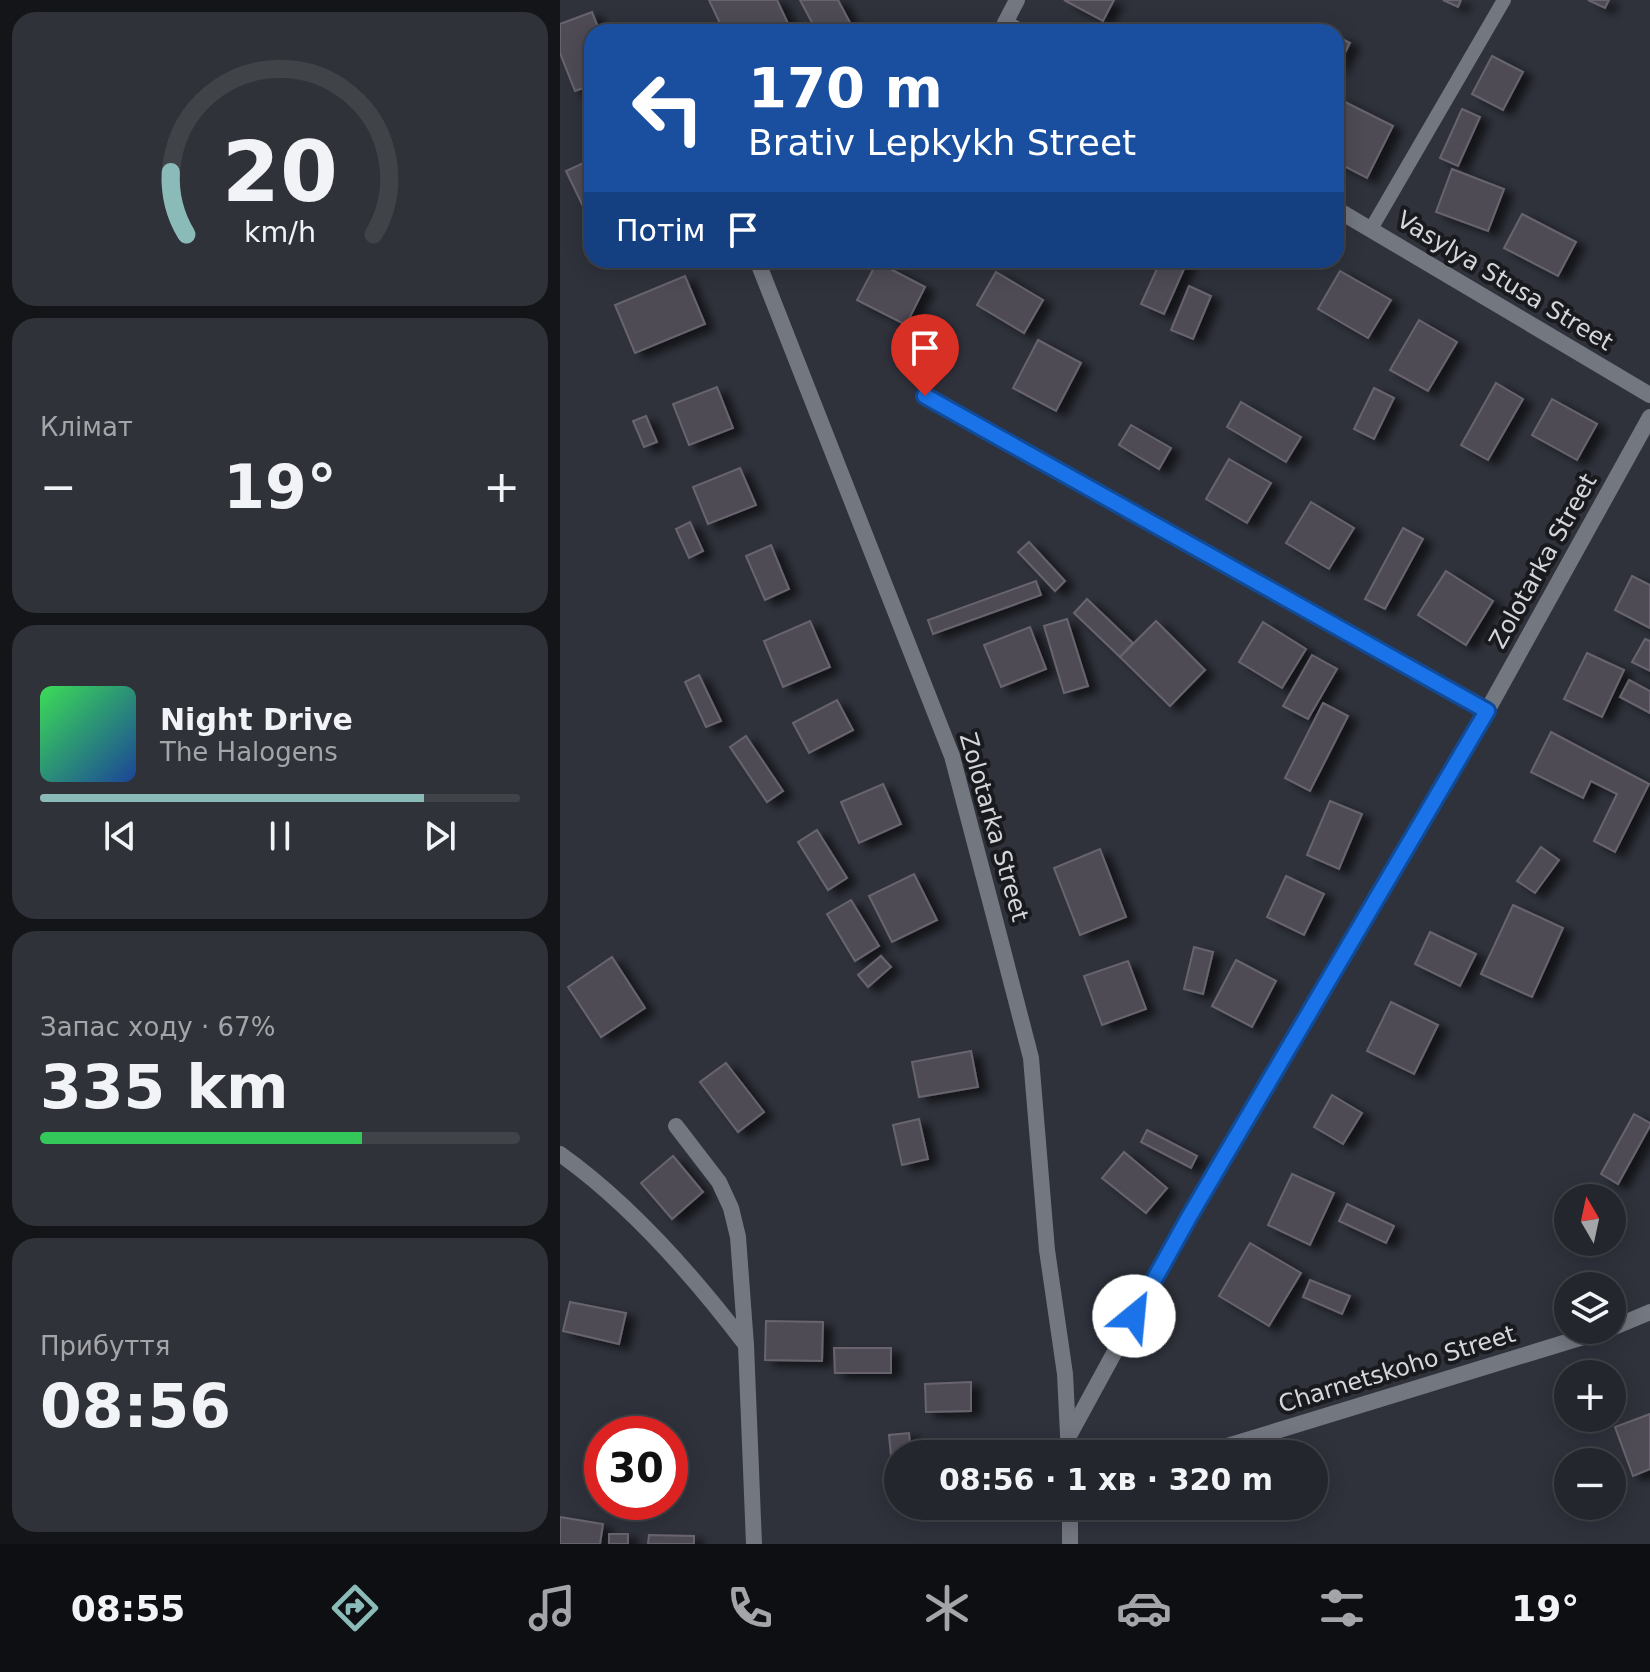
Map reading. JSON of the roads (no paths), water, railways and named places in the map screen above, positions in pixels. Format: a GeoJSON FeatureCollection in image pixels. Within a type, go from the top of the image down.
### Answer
{"type":"FeatureCollection","features":[{"type":"Feature","properties":{"kind":"street"},"geometry":{"type":"LineString","coordinates":[[1007,24],[1017,0]]}},
{"type":"Feature","properties":{"kind":"street","name":"Vasylya Stusa Street"},"geometry":{"type":"LineString","coordinates":[[1344,214],[1650,395]]}},
{"type":"Feature","properties":{"kind":"street","name":"Zolotarka Street"},"geometry":{"type":"LineString","coordinates":[[760,268],[952,756],[960,785],[1031,1058],[1047,1250],[1064,1363],[1069,1440]]}},
{"type":"Feature","properties":{"kind":"street"},"geometry":{"type":"LineString","coordinates":[[925,396],[1487,711]]}},
{"type":"Feature","properties":{"kind":"street","name":"Zolotarka Street"},"geometry":{"type":"LineString","coordinates":[[1069,1435],[1167,1256],[1487,711],[1650,417]]}},
{"type":"Feature","properties":{"kind":"street"},"geometry":{"type":"LineString","coordinates":[[676,1126],[719,1182],[731,1208],[741,1254],[754,1544]]}},
{"type":"Feature","properties":{"kind":"street"},"geometry":{"type":"LineString","coordinates":[[560,1154],[591,1176],[617,1201],[697,1285],[746,1345]]}},
{"type":"Feature","properties":{"kind":"street","name":"Charnetskoho Street"},"geometry":{"type":"LineString","coordinates":[[1626,1322],[1650,1312]]}},
{"type":"Feature","properties":{"kind":"street","name":"Charnetskoho Street"},"geometry":{"type":"LineString","coordinates":[[1247,1440],[1560,1344]]}},
{"type":"Feature","properties":{"kind":"street"},"geometry":{"type":"LineString","coordinates":[[1070,1520],[1070,1544]]}},
{"type":"Feature","properties":{"kind":"lane"},"geometry":{"type":"LineString","coordinates":[[1371,229],[1504,0]]}}]}
